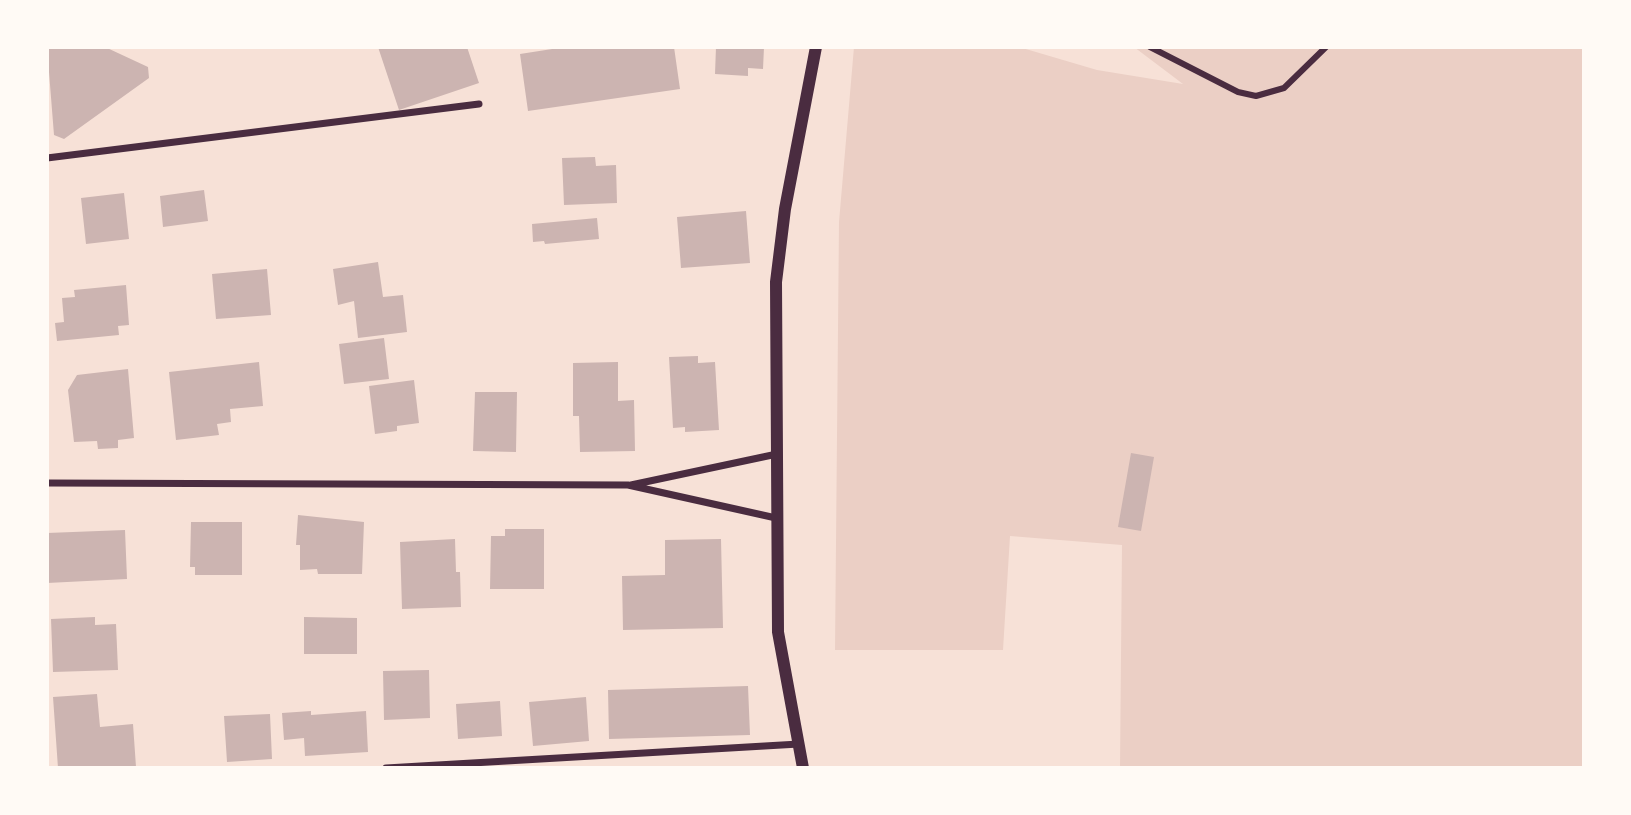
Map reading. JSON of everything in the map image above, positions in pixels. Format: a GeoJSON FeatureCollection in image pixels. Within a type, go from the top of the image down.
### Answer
{"type":"FeatureCollection","features":[{"type":"Feature","properties":{"kind":"street"},"geometry":{"type":"LineString","coordinates":[[803,768],[778,632],[776,282],[785,209],[816,47]]}},
{"type":"Feature","properties":{"kind":"street"},"geometry":{"type":"LineString","coordinates":[[1150,47],[1237,92],[1256,96],[1284,88],[1326,47]]}},
{"type":"Feature","properties":{"kind":"street"},"geometry":{"type":"LineString","coordinates":[[47,158],[479,104]]}},
{"type":"Feature","properties":{"kind":"street"},"geometry":{"type":"LineString","coordinates":[[47,483],[628,485],[777,454]]}},
{"type":"Feature","properties":{"kind":"street"},"geometry":{"type":"LineString","coordinates":[[628,485],[776,518]]}},
{"type":"Feature","properties":{"kind":"street"},"geometry":{"type":"LineString","coordinates":[[386,768],[800,744]]}},
{"type":"Feature","properties":{"kind":"shaded area"},"geometry":{"type":"Polygon","coordinates":[[[854,47],[1019,47],[1097,70],[1183,84],[1134,47],[1584,47],[1584,768],[1120,768],[1122,545],[1010,536],[1003,650],[835,650],[839,222],[854,47]]]}},
{"type":"Feature","properties":{"kind":"building"},"geometry":{"type":"Polygon","coordinates":[[[47,47],[105,47],[148,67],[149,78],[64,139],[54,135],[47,47]]]}},
{"type":"Feature","properties":{"kind":"building"},"geometry":{"type":"Polygon","coordinates":[[[378,47],[467,47],[479,83],[399,110],[378,47]]]}},
{"type":"Feature","properties":{"kind":"building"},"geometry":{"type":"Polygon","coordinates":[[[565,47],[674,47],[680,89],[528,111],[520,54],[565,47]]]}},
{"type":"Feature","properties":{"kind":"building"},"geometry":{"type":"Polygon","coordinates":[[[716,47],[764,47],[763,69],[748,68],[748,76],[715,74],[716,47]]]}},
{"type":"Feature","properties":{"kind":"building"},"geometry":{"type":"Polygon","coordinates":[[[595,157],[596,166],[616,165],[617,203],[564,205],[562,158],[595,157]]]}},
{"type":"Feature","properties":{"kind":"building"},"geometry":{"type":"Polygon","coordinates":[[[204,190],[208,221],[163,227],[160,196],[204,190]]]}},
{"type":"Feature","properties":{"kind":"building"},"geometry":{"type":"Polygon","coordinates":[[[124,193],[129,239],[86,244],[81,198],[124,193]]]}},
{"type":"Feature","properties":{"kind":"building"},"geometry":{"type":"Polygon","coordinates":[[[746,211],[750,263],[681,268],[677,217],[746,211]]]}},
{"type":"Feature","properties":{"kind":"building"},"geometry":{"type":"Polygon","coordinates":[[[597,218],[599,239],[545,244],[544,241],[533,242],[532,224],[597,218]]]}},
{"type":"Feature","properties":{"kind":"building"},"geometry":{"type":"Polygon","coordinates":[[[378,262],[383,297],[403,295],[407,332],[358,338],[354,301],[338,305],[333,269],[378,262]]]}},
{"type":"Feature","properties":{"kind":"building"},"geometry":{"type":"Polygon","coordinates":[[[267,269],[271,315],[216,319],[212,274],[267,269]]]}},
{"type":"Feature","properties":{"kind":"building"},"geometry":{"type":"Polygon","coordinates":[[[126,285],[129,325],[118,326],[119,335],[57,341],[55,323],[64,322],[62,298],[75,297],[74,290],[126,285]]]}},
{"type":"Feature","properties":{"kind":"building"},"geometry":{"type":"Polygon","coordinates":[[[384,338],[389,379],[344,384],[339,344],[384,338]]]}},
{"type":"Feature","properties":{"kind":"building"},"geometry":{"type":"Polygon","coordinates":[[[698,356],[698,363],[715,362],[719,430],[685,432],[685,427],[673,428],[669,357],[698,356]]]}},
{"type":"Feature","properties":{"kind":"building"},"geometry":{"type":"Polygon","coordinates":[[[259,362],[263,406],[230,409],[231,422],[217,424],[219,435],[176,440],[169,372],[259,362]]]}},
{"type":"Feature","properties":{"kind":"building"},"geometry":{"type":"Polygon","coordinates":[[[618,362],[618,401],[634,400],[635,451],[580,452],[579,416],[573,416],[573,363],[618,362]]]}},
{"type":"Feature","properties":{"kind":"building"},"geometry":{"type":"Polygon","coordinates":[[[128,369],[134,438],[118,440],[118,448],[98,449],[97,441],[74,442],[68,390],[77,375],[128,369]]]}},
{"type":"Feature","properties":{"kind":"building"},"geometry":{"type":"Polygon","coordinates":[[[414,380],[419,423],[397,426],[397,431],[375,434],[369,386],[414,380]]]}},
{"type":"Feature","properties":{"kind":"building"},"geometry":{"type":"Polygon","coordinates":[[[475,392],[517,392],[516,452],[473,451],[475,392]]]}},
{"type":"Feature","properties":{"kind":"building"},"geometry":{"type":"Polygon","coordinates":[[[1131,453],[1154,457],[1141,531],[1118,527],[1131,453]]]}},
{"type":"Feature","properties":{"kind":"building"},"geometry":{"type":"Polygon","coordinates":[[[298,515],[364,522],[362,574],[318,574],[317,569],[300,570],[300,545],[296,545],[298,515]]]}},
{"type":"Feature","properties":{"kind":"building"},"geometry":{"type":"Polygon","coordinates":[[[191,522],[242,522],[242,575],[195,575],[195,567],[190,567],[191,522]]]}},
{"type":"Feature","properties":{"kind":"building"},"geometry":{"type":"Polygon","coordinates":[[[505,529],[544,529],[544,589],[490,589],[491,536],[505,536],[505,529]]]}},
{"type":"Feature","properties":{"kind":"building"},"geometry":{"type":"Polygon","coordinates":[[[125,530],[127,579],[47,583],[47,533],[125,530]]]}},
{"type":"Feature","properties":{"kind":"building"},"geometry":{"type":"Polygon","coordinates":[[[455,539],[461,607],[402,609],[400,542],[455,539]]]}},
{"type":"Feature","properties":{"kind":"building"},"geometry":{"type":"Polygon","coordinates":[[[721,539],[723,628],[623,630],[622,576],[665,575],[665,540],[721,539]]]}},
{"type":"Feature","properties":{"kind":"building"},"geometry":{"type":"Polygon","coordinates":[[[95,617],[95,625],[116,624],[118,670],[53,672],[51,619],[95,617]]]}},
{"type":"Feature","properties":{"kind":"building"},"geometry":{"type":"Polygon","coordinates":[[[304,617],[357,618],[357,654],[304,654],[304,617]]]}},
{"type":"Feature","properties":{"kind":"building"},"geometry":{"type":"Polygon","coordinates":[[[429,670],[430,718],[384,720],[383,671],[429,670]]]}},
{"type":"Feature","properties":{"kind":"building"},"geometry":{"type":"Polygon","coordinates":[[[748,686],[750,735],[609,739],[608,690],[748,686]]]}},
{"type":"Feature","properties":{"kind":"building"},"geometry":{"type":"Polygon","coordinates":[[[97,694],[100,727],[133,724],[136,767],[58,768],[53,697],[97,694]]]}},
{"type":"Feature","properties":{"kind":"building"},"geometry":{"type":"Polygon","coordinates":[[[586,697],[589,741],[533,746],[529,702],[586,697]]]}},
{"type":"Feature","properties":{"kind":"building"},"geometry":{"type":"Polygon","coordinates":[[[500,701],[502,736],[458,739],[456,704],[500,701]]]}},
{"type":"Feature","properties":{"kind":"building"},"geometry":{"type":"Polygon","coordinates":[[[311,711],[311,715],[366,711],[368,752],[305,756],[304,738],[284,740],[282,713],[311,711]]]}},
{"type":"Feature","properties":{"kind":"building"},"geometry":{"type":"Polygon","coordinates":[[[270,714],[272,759],[227,762],[224,716],[270,714]]]}}]}
